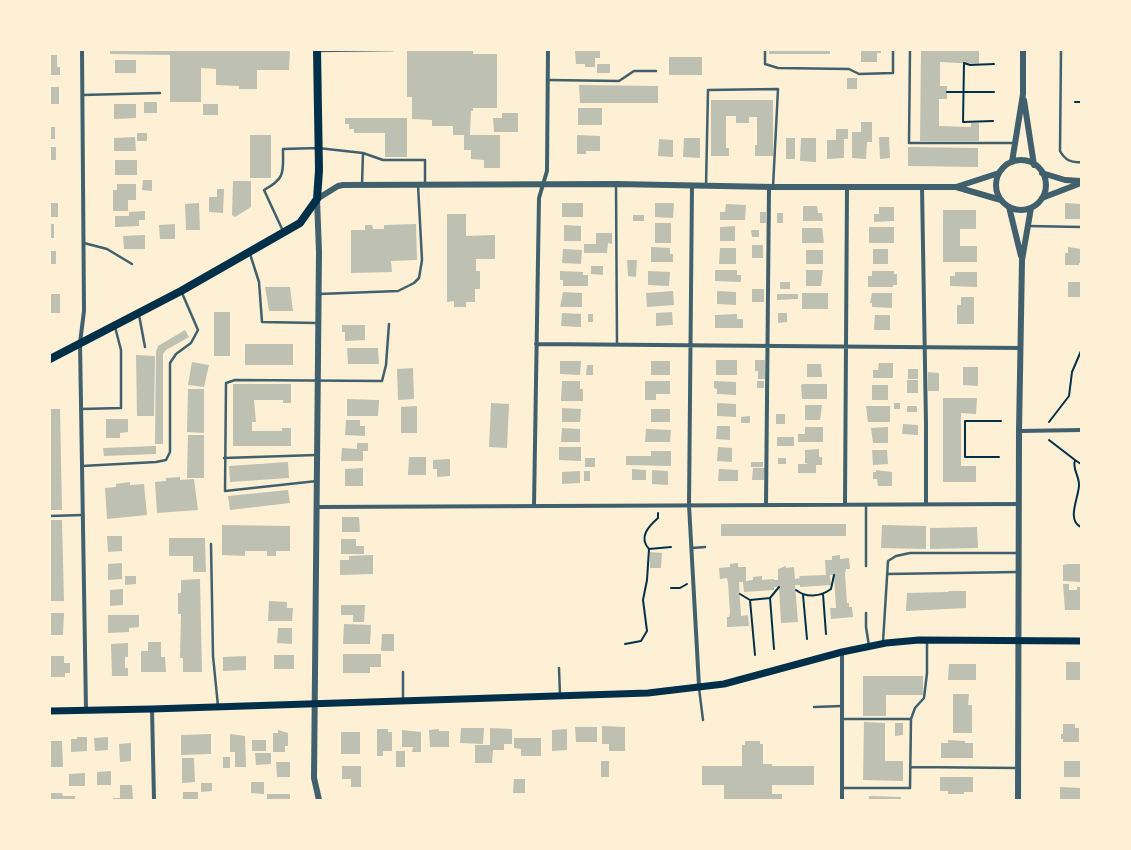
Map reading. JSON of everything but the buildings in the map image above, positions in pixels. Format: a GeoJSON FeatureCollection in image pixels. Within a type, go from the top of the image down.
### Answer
{"type":"FeatureCollection","features":[{"type":"Feature","properties":{"kind":"main road"},"geometry":{"type":"LineString","coordinates":[[50,359],[181,291],[300,223],[316,199],[318,148],[317,50]]}},
{"type":"Feature","properties":{"kind":"main road"},"geometry":{"type":"LineString","coordinates":[[50,711],[152,710],[648,693],[736,681],[842,652],[883,644],[927,640],[1081,641]]}},
{"type":"Feature","properties":{"kind":"street"},"geometry":{"type":"LineString","coordinates":[[82,50],[84,311],[80,343],[86,710]]}},
{"type":"Feature","properties":{"kind":"street"},"geometry":{"type":"LineString","coordinates":[[534,506],[539,198],[547,171],[548,50]]}},
{"type":"Feature","properties":{"kind":"street"},"geometry":{"type":"LineString","coordinates":[[1023,50],[1023,94],[1034,165]]}},
{"type":"Feature","properties":{"kind":"street"},"geometry":{"type":"LineString","coordinates":[[1012,162],[1023,94]]}},
{"type":"Feature","properties":{"kind":"street"},"geometry":{"type":"LineString","coordinates":[[1001,200],[996,188],[1000,173],[1003,168],[1012,162],[1022,161],[1034,165],[1042,173],[1046,186],[1042,198]]}},
{"type":"Feature","properties":{"kind":"street"},"geometry":{"type":"LineString","coordinates":[[956,187],[1000,173]]}},
{"type":"Feature","properties":{"kind":"street"},"geometry":{"type":"LineString","coordinates":[[1042,173],[1065,180],[1081,182]]}},
{"type":"Feature","properties":{"kind":"street"},"geometry":{"type":"LineString","coordinates":[[319,800],[314,778],[319,323],[319,252],[316,199],[338,186],[616,184],[771,187],[956,187],[1001,200],[1009,207],[1021,210],[1031,208],[1042,198],[1081,182]]}},
{"type":"Feature","properties":{"kind":"street"},"geometry":{"type":"LineString","coordinates":[[692,186],[689,505],[699,686]]}},
{"type":"Feature","properties":{"kind":"street"},"geometry":{"type":"LineString","coordinates":[[766,506],[771,187]]}},
{"type":"Feature","properties":{"kind":"street"},"geometry":{"type":"LineString","coordinates":[[845,503],[847,187]]}},
{"type":"Feature","properties":{"kind":"street"},"geometry":{"type":"LineString","coordinates":[[922,187],[926,504]]}},
{"type":"Feature","properties":{"kind":"street"},"geometry":{"type":"LineString","coordinates":[[1009,207],[1022,260]]}},
{"type":"Feature","properties":{"kind":"street"},"geometry":{"type":"LineString","coordinates":[[1018,800],[1018,431],[1022,260],[1031,208]]}},
{"type":"Feature","properties":{"kind":"street"},"geometry":{"type":"LineString","coordinates":[[536,344],[1020,348]]}},
{"type":"Feature","properties":{"kind":"street"},"geometry":{"type":"LineString","coordinates":[[1018,431],[1081,430]]}},
{"type":"Feature","properties":{"kind":"street"},"geometry":{"type":"LineString","coordinates":[[318,507],[766,506],[845,503],[1019,504]]}},
{"type":"Feature","properties":{"kind":"street"},"geometry":{"type":"LineString","coordinates":[[842,652],[842,800]]}},
{"type":"Feature","properties":{"kind":"street"},"geometry":{"type":"LineString","coordinates":[[152,710],[154,800]]}},
{"type":"Feature","properties":{"kind":"lane"},"geometry":{"type":"LineString","coordinates":[[317,50],[393,50]]}},
{"type":"Feature","properties":{"kind":"lane"},"geometry":{"type":"LineString","coordinates":[[765,50],[765,64],[778,68],[849,69],[859,74],[893,73],[893,50]]}},
{"type":"Feature","properties":{"kind":"lane"},"geometry":{"type":"LineString","coordinates":[[910,50],[909,143],[1015,143]]}},
{"type":"Feature","properties":{"kind":"lane"},"geometry":{"type":"LineString","coordinates":[[1061,50],[1060,151],[1063,158],[1070,162],[1081,162]]}},
{"type":"Feature","properties":{"kind":"lane"},"geometry":{"type":"LineString","coordinates":[[548,80],[619,80],[634,71],[656,71]]}},
{"type":"Feature","properties":{"kind":"lane"},"geometry":{"type":"LineString","coordinates":[[706,186],[708,90],[778,89],[771,187]]}},
{"type":"Feature","properties":{"kind":"lane"},"geometry":{"type":"LineString","coordinates":[[82,95],[160,93]]}},
{"type":"Feature","properties":{"kind":"lane"},"geometry":{"type":"LineString","coordinates":[[284,232],[264,190],[277,183],[283,172],[283,149],[318,148],[363,153],[383,160],[424,160],[421,185],[422,260],[419,278],[398,291],[319,294]]}},
{"type":"Feature","properties":{"kind":"lane"},"geometry":{"type":"LineString","coordinates":[[362,186],[363,153]]}},
{"type":"Feature","properties":{"kind":"lane"},"geometry":{"type":"LineString","coordinates":[[616,184],[617,345]]}},
{"type":"Feature","properties":{"kind":"lane"},"geometry":{"type":"LineString","coordinates":[[1028,226],[1081,227]]}},
{"type":"Feature","properties":{"kind":"lane"},"geometry":{"type":"LineString","coordinates":[[84,243],[107,249],[132,264]]}},
{"type":"Feature","properties":{"kind":"lane"},"geometry":{"type":"LineString","coordinates":[[249,252],[259,282],[262,322],[319,323]]}},
{"type":"Feature","properties":{"kind":"lane"},"geometry":{"type":"LineString","coordinates":[[82,466],[156,462],[166,460],[170,452],[170,363],[176,354],[191,343],[198,330],[181,291]]}},
{"type":"Feature","properties":{"kind":"lane"},"geometry":{"type":"LineString","coordinates":[[139,312],[144,347]]}},
{"type":"Feature","properties":{"kind":"lane"},"geometry":{"type":"LineString","coordinates":[[318,481],[225,491],[224,458],[226,383],[235,380],[318,379],[382,381],[386,365],[389,324]]}},
{"type":"Feature","properties":{"kind":"lane"},"geometry":{"type":"LineString","coordinates":[[81,409],[121,408],[121,350],[115,325]]}},
{"type":"Feature","properties":{"kind":"lane"},"geometry":{"type":"LineString","coordinates":[[224,458],[318,455]]}},
{"type":"Feature","properties":{"kind":"lane"},"geometry":{"type":"LineString","coordinates":[[866,504],[866,566]]}},
{"type":"Feature","properties":{"kind":"lane"},"geometry":{"type":"LineString","coordinates":[[50,516],[83,515]]}},
{"type":"Feature","properties":{"kind":"lane"},"geometry":{"type":"LineString","coordinates":[[210,544],[214,656],[218,707]]}},
{"type":"Feature","properties":{"kind":"lane"},"geometry":{"type":"LineString","coordinates":[[692,548],[705,547]]}},
{"type":"Feature","properties":{"kind":"lane"},"geometry":{"type":"LineString","coordinates":[[883,644],[888,561],[903,554],[1019,553]]}},
{"type":"Feature","properties":{"kind":"lane"},"geometry":{"type":"LineString","coordinates":[[887,574],[1018,572]]}},
{"type":"Feature","properties":{"kind":"lane"},"geometry":{"type":"LineString","coordinates":[[866,613],[866,627],[869,647]]}},
{"type":"Feature","properties":{"kind":"lane"},"geometry":{"type":"LineString","coordinates":[[842,788],[910,788],[911,719],[916,708],[924,698],[927,673],[927,640]]}},
{"type":"Feature","properties":{"kind":"lane"},"geometry":{"type":"LineString","coordinates":[[559,668],[560,696]]}},
{"type":"Feature","properties":{"kind":"lane"},"geometry":{"type":"LineString","coordinates":[[403,672],[403,701]]}},
{"type":"Feature","properties":{"kind":"lane"},"geometry":{"type":"LineString","coordinates":[[699,686],[703,720]]}},
{"type":"Feature","properties":{"kind":"lane"},"geometry":{"type":"LineString","coordinates":[[814,707],[842,706]]}},
{"type":"Feature","properties":{"kind":"lane"},"geometry":{"type":"LineString","coordinates":[[842,719],[911,719]]}},
{"type":"Feature","properties":{"kind":"lane"},"geometry":{"type":"LineString","coordinates":[[911,767],[1018,768]]}},
{"type":"Feature","properties":{"kind":"path"},"geometry":{"type":"LineString","coordinates":[[993,121],[963,122],[963,92],[964,63],[970,65],[994,64]]}},
{"type":"Feature","properties":{"kind":"path"},"geometry":{"type":"LineString","coordinates":[[947,92],[994,92]]}},
{"type":"Feature","properties":{"kind":"path"},"geometry":{"type":"LineString","coordinates":[[1075,102],[1081,102]]}},
{"type":"Feature","properties":{"kind":"path"},"geometry":{"type":"LineString","coordinates":[[1049,422],[1069,396],[1072,372],[1081,351]]}},
{"type":"Feature","properties":{"kind":"path"},"geometry":{"type":"LineString","coordinates":[[1000,457],[965,457],[965,421],[1001,421]]}},
{"type":"Feature","properties":{"kind":"path"},"geometry":{"type":"LineString","coordinates":[[1049,440],[1081,464]]}},
{"type":"Feature","properties":{"kind":"path"},"geometry":{"type":"LineString","coordinates":[[1075,460],[1074,467],[1079,486],[1074,506],[1074,518],[1081,527]]}},
{"type":"Feature","properties":{"kind":"path"},"geometry":{"type":"LineString","coordinates":[[625,644],[641,641],[647,631],[642,600],[647,580],[649,548],[644,541],[646,529],[658,518],[658,513]]}},
{"type":"Feature","properties":{"kind":"path"},"geometry":{"type":"LineString","coordinates":[[649,548],[671,546]]}},
{"type":"Feature","properties":{"kind":"path"},"geometry":{"type":"LineString","coordinates":[[803,596],[823,594],[831,589],[834,575]]}},
{"type":"Feature","properties":{"kind":"path"},"geometry":{"type":"LineString","coordinates":[[774,649],[770,598],[779,587]]}},
{"type":"Feature","properties":{"kind":"path"},"geometry":{"type":"LineString","coordinates":[[671,588],[680,588]]}},
{"type":"Feature","properties":{"kind":"path"},"geometry":{"type":"LineString","coordinates":[[796,590],[803,596],[807,638]]}},
{"type":"Feature","properties":{"kind":"path"},"geometry":{"type":"LineString","coordinates":[[740,594],[750,600],[770,598]]}},
{"type":"Feature","properties":{"kind":"path"},"geometry":{"type":"LineString","coordinates":[[823,594],[826,634]]}},
{"type":"Feature","properties":{"kind":"path"},"geometry":{"type":"LineString","coordinates":[[750,600],[755,655]]}}]}
